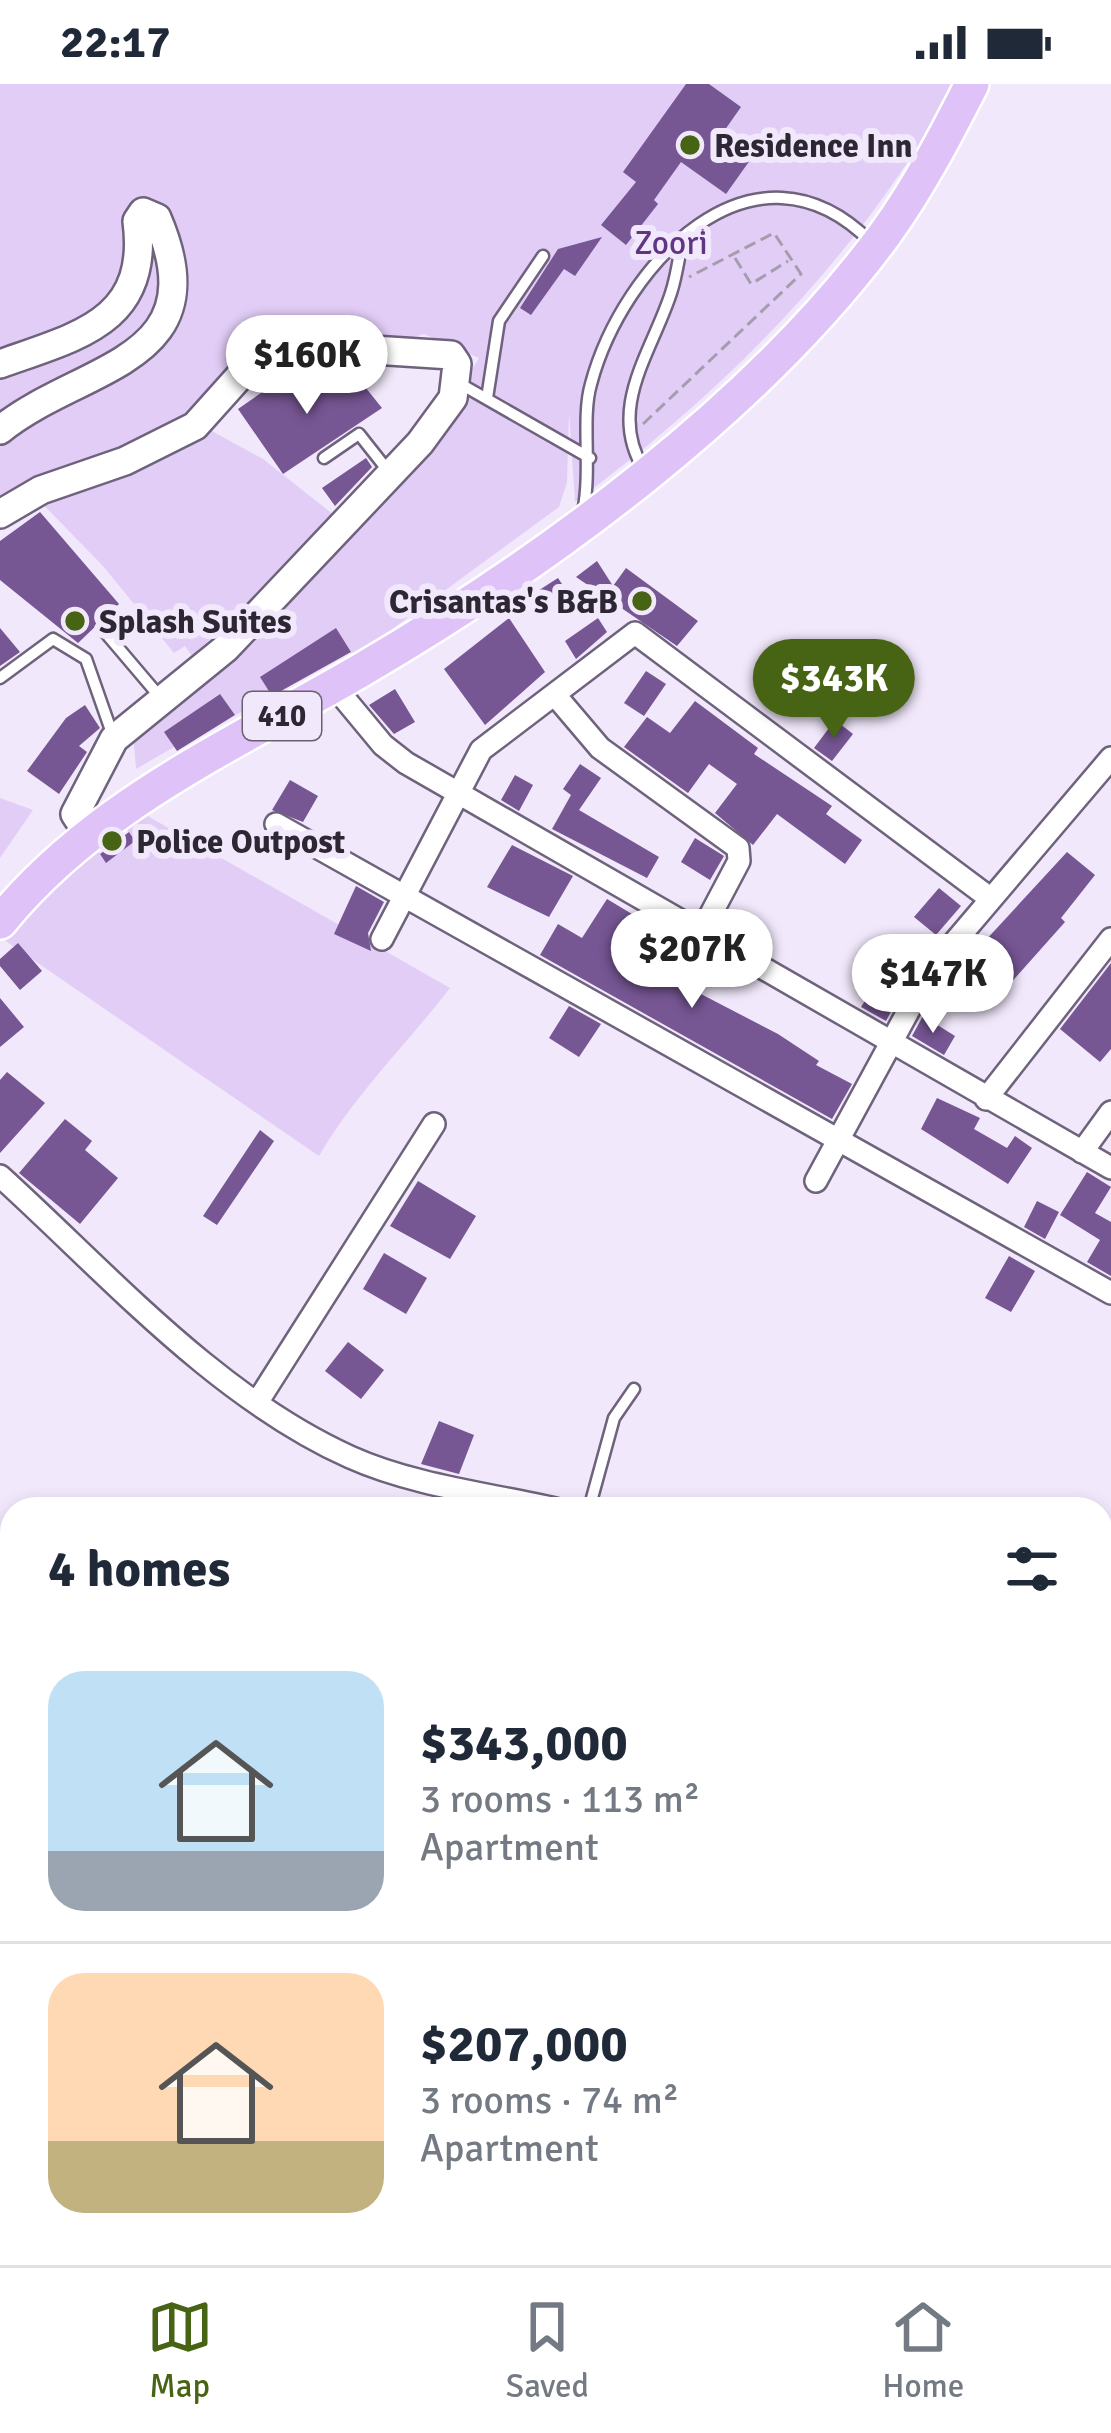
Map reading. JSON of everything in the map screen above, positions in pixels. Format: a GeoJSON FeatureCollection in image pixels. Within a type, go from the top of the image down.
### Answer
{"type":"FeatureCollection","features":[{"type":"Feature","properties":{"kind":"main road","name":"410"},"geometry":{"type":"LineString","coordinates":[[0,922],[87,832],[482,595],[647,474],[792,338],[875,247],[919,182],[972,84]]}},
{"type":"Feature","properties":{"kind":"street"},"geometry":{"type":"LineString","coordinates":[[0,364],[86,335],[113,311],[132,289],[142,254],[136,221],[143,212],[158,218],[171,296],[166,324],[137,353],[0,430]]}},
{"type":"Feature","properties":{"kind":"street"},"geometry":{"type":"LineString","coordinates":[[0,514],[41,490],[125,460],[195,426],[265,347],[451,355],[454,398],[391,474],[226,648],[114,739],[75,814],[87,832]]}},
{"type":"Feature","properties":{"kind":"street"},"geometry":{"type":"LineString","coordinates":[[382,939],[495,735],[635,633],[991,899]]}},
{"type":"Feature","properties":{"kind":"street"},"geometry":{"type":"LineString","coordinates":[[334,686],[383,745],[1111,1168]]}},
{"type":"Feature","properties":{"kind":"street"},"geometry":{"type":"LineString","coordinates":[[555,695],[600,748],[738,848],[739,862],[701,933]]}},
{"type":"Feature","properties":{"kind":"street"},"geometry":{"type":"LineString","coordinates":[[816,1181],[930,971],[1111,758]]}},
{"type":"Feature","properties":{"kind":"street"},"geometry":{"type":"LineString","coordinates":[[276,824],[405,892],[1111,1293]]}},
{"type":"Feature","properties":{"kind":"street"},"geometry":{"type":"LineString","coordinates":[[986,1099],[1111,939]]}},
{"type":"Feature","properties":{"kind":"street"},"geometry":{"type":"LineString","coordinates":[[1082,1152],[1111,1112]]}},
{"type":"Feature","properties":{"kind":"street"},"geometry":{"type":"LineString","coordinates":[[259,1401],[434,1124]]}},
{"type":"Feature","properties":{"kind":"street"},"geometry":{"type":"LineString","coordinates":[[0,1176],[202,1360],[259,1401],[352,1458],[507,1497]]}},
{"type":"Feature","properties":{"kind":"lane"},"geometry":{"type":"LineString","coordinates":[[580,526],[590,458],[589,390],[609,329],[641,277],[683,234],[724,208],[764,200],[825,211],[875,247]]}},
{"type":"Feature","properties":{"kind":"lane"},"geometry":{"type":"LineString","coordinates":[[647,474],[629,437],[638,369],[676,271],[683,234]]}},
{"type":"Feature","properties":{"kind":"lane"},"geometry":{"type":"LineString","coordinates":[[487,398],[499,321],[543,256]]}},
{"type":"Feature","properties":{"kind":"lane"},"geometry":{"type":"LineString","coordinates":[[456,381],[590,458]]}},
{"type":"Feature","properties":{"kind":"lane"},"geometry":{"type":"LineString","coordinates":[[324,458],[359,434],[391,474]]}},
{"type":"Feature","properties":{"kind":"lane"},"geometry":{"type":"LineString","coordinates":[[104,631],[161,699]]}},
{"type":"Feature","properties":{"kind":"lane"},"geometry":{"type":"LineString","coordinates":[[0,678],[53,639],[86,658],[114,739]]}},
{"type":"Feature","properties":{"kind":"lane"},"geometry":{"type":"LineString","coordinates":[[592,1497],[614,1418],[634,1389]]}},
{"type":"Feature","properties":{"kind":"path"},"geometry":{"type":"LineString","coordinates":[[629,437],[801,274],[775,233],[690,278],[676,271]]}},
{"type":"Feature","properties":{"kind":"path"},"geometry":{"type":"LineString","coordinates":[[734,257],[751,284],[791,259]]}},
{"type":"Feature","properties":{"kind":"green space","name":"Zoori"},"geometry":{"type":"Polygon","coordinates":[[[0,84],[955,84],[878,205],[834,261],[788,314],[687,412],[575,502],[569,412],[567,482],[559,507],[354,657],[335,629],[261,677],[273,697],[235,715],[219,694],[165,732],[174,747],[136,769],[134,744],[118,740],[145,713],[225,656],[316,564],[424,448],[479,358],[424,334],[361,353],[272,351],[190,419],[263,459],[339,519],[192,656],[185,646],[174,653],[103,566],[29,490],[0,498],[0,84]]]}},
{"type":"Feature","properties":{"kind":"green space"},"geometry":{"type":"Polygon","coordinates":[[[0,798],[33,810],[0,858],[0,798]]]}},
{"type":"Feature","properties":{"kind":"green space"},"geometry":{"type":"Polygon","coordinates":[[[144,814],[450,988],[365,1091],[319,1156],[0,937],[90,840],[106,862],[135,841],[119,819],[144,814]]]}},
{"type":"Feature","properties":{"kind":"building","name":"Residence Inn"},"geometry":{"type":"Polygon","coordinates":[[[686,84],[709,84],[741,107],[722,134],[753,156],[726,194],[681,162],[654,200],[658,204],[626,245],[601,225],[636,182],[623,172],[686,84]]]}},
{"type":"Feature","properties":{"kind":"building"},"geometry":{"type":"Polygon","coordinates":[[[602,237],[575,276],[564,269],[531,315],[520,308],[558,249],[602,237]]]}},
{"type":"Feature","properties":{"kind":"building"},"geometry":{"type":"Polygon","coordinates":[[[349,367],[382,408],[283,474],[238,409],[284,377],[303,404],[349,367]]]}},
{"type":"Feature","properties":{"kind":"building"},"geometry":{"type":"Polygon","coordinates":[[[366,458],[372,467],[335,506],[322,488],[366,458]]]}},
{"type":"Feature","properties":{"kind":"building"},"geometry":{"type":"Polygon","coordinates":[[[40,512],[119,604],[78,643],[0,580],[0,541],[40,512]]]}},
{"type":"Feature","properties":{"kind":"building"},"geometry":{"type":"Polygon","coordinates":[[[597,561],[613,586],[626,568],[698,621],[677,646],[576,577],[597,561]]]}},
{"type":"Feature","properties":{"kind":"building"},"geometry":{"type":"Polygon","coordinates":[[[558,578],[566,590],[541,606],[533,594],[558,578]]]}},
{"type":"Feature","properties":{"kind":"building"},"geometry":{"type":"Polygon","coordinates":[[[509,618],[545,672],[485,725],[444,669],[509,618]]]}},
{"type":"Feature","properties":{"kind":"building"},"geometry":{"type":"Polygon","coordinates":[[[598,618],[607,632],[576,659],[565,641],[598,618]]]}},
{"type":"Feature","properties":{"kind":"building"},"geometry":{"type":"Polygon","coordinates":[[[0,628],[20,652],[0,666],[0,628]]]}},
{"type":"Feature","properties":{"kind":"building"},"geometry":{"type":"Polygon","coordinates":[[[336,628],[351,652],[272,696],[260,677],[336,628]]]}},
{"type":"Feature","properties":{"kind":"building"},"geometry":{"type":"Polygon","coordinates":[[[646,671],[666,684],[644,716],[624,703],[646,671]]]}},
{"type":"Feature","properties":{"kind":"building"},"geometry":{"type":"Polygon","coordinates":[[[395,689],[415,722],[394,734],[369,705],[395,689]]]}},
{"type":"Feature","properties":{"kind":"building"},"geometry":{"type":"Polygon","coordinates":[[[220,694],[235,715],[177,751],[164,732],[220,694]]]}},
{"type":"Feature","properties":{"kind":"building"},"geometry":{"type":"Polygon","coordinates":[[[695,701],[758,748],[754,754],[832,806],[826,814],[862,840],[845,864],[777,814],[753,845],[715,813],[737,784],[709,764],[688,793],[624,747],[647,717],[670,733],[695,701]]]}},
{"type":"Feature","properties":{"kind":"building"},"geometry":{"type":"Polygon","coordinates":[[[85,705],[100,728],[79,746],[87,752],[59,794],[27,771],[66,718],[85,705]]]}},
{"type":"Feature","properties":{"kind":"building"},"geometry":{"type":"Polygon","coordinates":[[[835,720],[853,734],[832,761],[814,748],[835,720]]]}},
{"type":"Feature","properties":{"kind":"building"},"geometry":{"type":"Polygon","coordinates":[[[580,764],[601,778],[579,810],[659,857],[647,878],[552,829],[571,795],[563,789],[580,764]]]}},
{"type":"Feature","properties":{"kind":"building"},"geometry":{"type":"Polygon","coordinates":[[[515,775],[533,785],[519,811],[501,800],[515,775]]]}},
{"type":"Feature","properties":{"kind":"building"},"geometry":{"type":"Polygon","coordinates":[[[290,780],[318,796],[303,822],[272,810],[290,780]]]}},
{"type":"Feature","properties":{"kind":"building"},"geometry":{"type":"Polygon","coordinates":[[[129,832],[135,841],[106,863],[100,854],[129,832]]]}},
{"type":"Feature","properties":{"kind":"building"},"geometry":{"type":"Polygon","coordinates":[[[695,838],[724,856],[710,880],[681,862],[695,838]]]}},
{"type":"Feature","properties":{"kind":"building"},"geometry":{"type":"Polygon","coordinates":[[[512,845],[573,876],[549,917],[487,887],[512,845]]]}},
{"type":"Feature","properties":{"kind":"building"},"geometry":{"type":"Polygon","coordinates":[[[1067,852],[1095,875],[1061,918],[1065,922],[1007,987],[972,955],[1067,852]]]}},
{"type":"Feature","properties":{"kind":"building"},"geometry":{"type":"Polygon","coordinates":[[[356,886],[384,902],[368,933],[371,951],[334,934],[356,886]]]}},
{"type":"Feature","properties":{"kind":"building"},"geometry":{"type":"Polygon","coordinates":[[[939,888],[961,906],[936,935],[914,917],[939,888]]]}},
{"type":"Feature","properties":{"kind":"building"},"geometry":{"type":"Polygon","coordinates":[[[607,899],[637,917],[616,950],[778,1034],[819,1061],[816,1065],[852,1084],[832,1119],[540,955],[558,924],[582,938],[607,899]]]}},
{"type":"Feature","properties":{"kind":"building"},"geometry":{"type":"Polygon","coordinates":[[[18,943],[42,971],[20,990],[0,966],[0,959],[18,943]]]}},
{"type":"Feature","properties":{"kind":"building"},"geometry":{"type":"Polygon","coordinates":[[[891,960],[912,973],[886,1021],[861,1007],[891,960]]]}},
{"type":"Feature","properties":{"kind":"building"},"geometry":{"type":"Polygon","coordinates":[[[1111,963],[1111,1049],[1100,1062],[1060,1029],[1111,963]]]}},
{"type":"Feature","properties":{"kind":"building"},"geometry":{"type":"Polygon","coordinates":[[[0,998],[24,1027],[0,1047],[0,998]]]}},
{"type":"Feature","properties":{"kind":"building"},"geometry":{"type":"Polygon","coordinates":[[[569,1006],[601,1024],[579,1057],[549,1038],[569,1006]]]}},
{"type":"Feature","properties":{"kind":"building"},"geometry":{"type":"Polygon","coordinates":[[[923,1016],[955,1036],[944,1055],[912,1036],[923,1016]]]}},
{"type":"Feature","properties":{"kind":"building"},"geometry":{"type":"Polygon","coordinates":[[[7,1072],[45,1103],[0,1153],[0,1080],[7,1072]]]}},
{"type":"Feature","properties":{"kind":"building"},"geometry":{"type":"Polygon","coordinates":[[[937,1098],[980,1118],[974,1129],[1007,1148],[1015,1136],[1032,1148],[1008,1184],[921,1129],[937,1098]]]}},
{"type":"Feature","properties":{"kind":"building"},"geometry":{"type":"Polygon","coordinates":[[[65,1119],[92,1141],[85,1150],[118,1178],[80,1224],[19,1173],[65,1119]]]}},
{"type":"Feature","properties":{"kind":"building"},"geometry":{"type":"Polygon","coordinates":[[[260,1130],[274,1141],[217,1225],[203,1216],[260,1130]]]}},
{"type":"Feature","properties":{"kind":"building"},"geometry":{"type":"Polygon","coordinates":[[[1087,1172],[1111,1187],[1095,1213],[1111,1222],[1111,1276],[1087,1262],[1100,1240],[1060,1215],[1087,1172]]]}},
{"type":"Feature","properties":{"kind":"building"},"geometry":{"type":"Polygon","coordinates":[[[418,1181],[476,1216],[450,1259],[390,1226],[418,1181]]]}},
{"type":"Feature","properties":{"kind":"building"},"geometry":{"type":"Polygon","coordinates":[[[1037,1201],[1059,1212],[1045,1239],[1024,1227],[1037,1201]]]}},
{"type":"Feature","properties":{"kind":"building"},"geometry":{"type":"Polygon","coordinates":[[[384,1253],[427,1278],[406,1314],[363,1289],[384,1253]]]}},
{"type":"Feature","properties":{"kind":"building"},"geometry":{"type":"Polygon","coordinates":[[[1009,1256],[1035,1271],[1011,1312],[985,1298],[1009,1256]]]}},
{"type":"Feature","properties":{"kind":"building"},"geometry":{"type":"Polygon","coordinates":[[[348,1342],[384,1370],[361,1399],[325,1371],[348,1342]]]}},
{"type":"Feature","properties":{"kind":"building"},"geometry":{"type":"Polygon","coordinates":[[[439,1421],[474,1435],[459,1474],[421,1464],[439,1421]]]}},
{"type":"Feature","properties":{"kind":"place","name":"Residence Inn"},"geometry":{"type":"Point","coordinates":[690,145]}},
{"type":"Feature","properties":{"kind":"place","name":"Crisantas's B&B"},"geometry":{"type":"Point","coordinates":[642,601]}},
{"type":"Feature","properties":{"kind":"place","name":"Splash Suites"},"geometry":{"type":"Point","coordinates":[75,621]}},
{"type":"Feature","properties":{"kind":"place","name":"Police Outpost"},"geometry":{"type":"Point","coordinates":[112,841]}}]}
